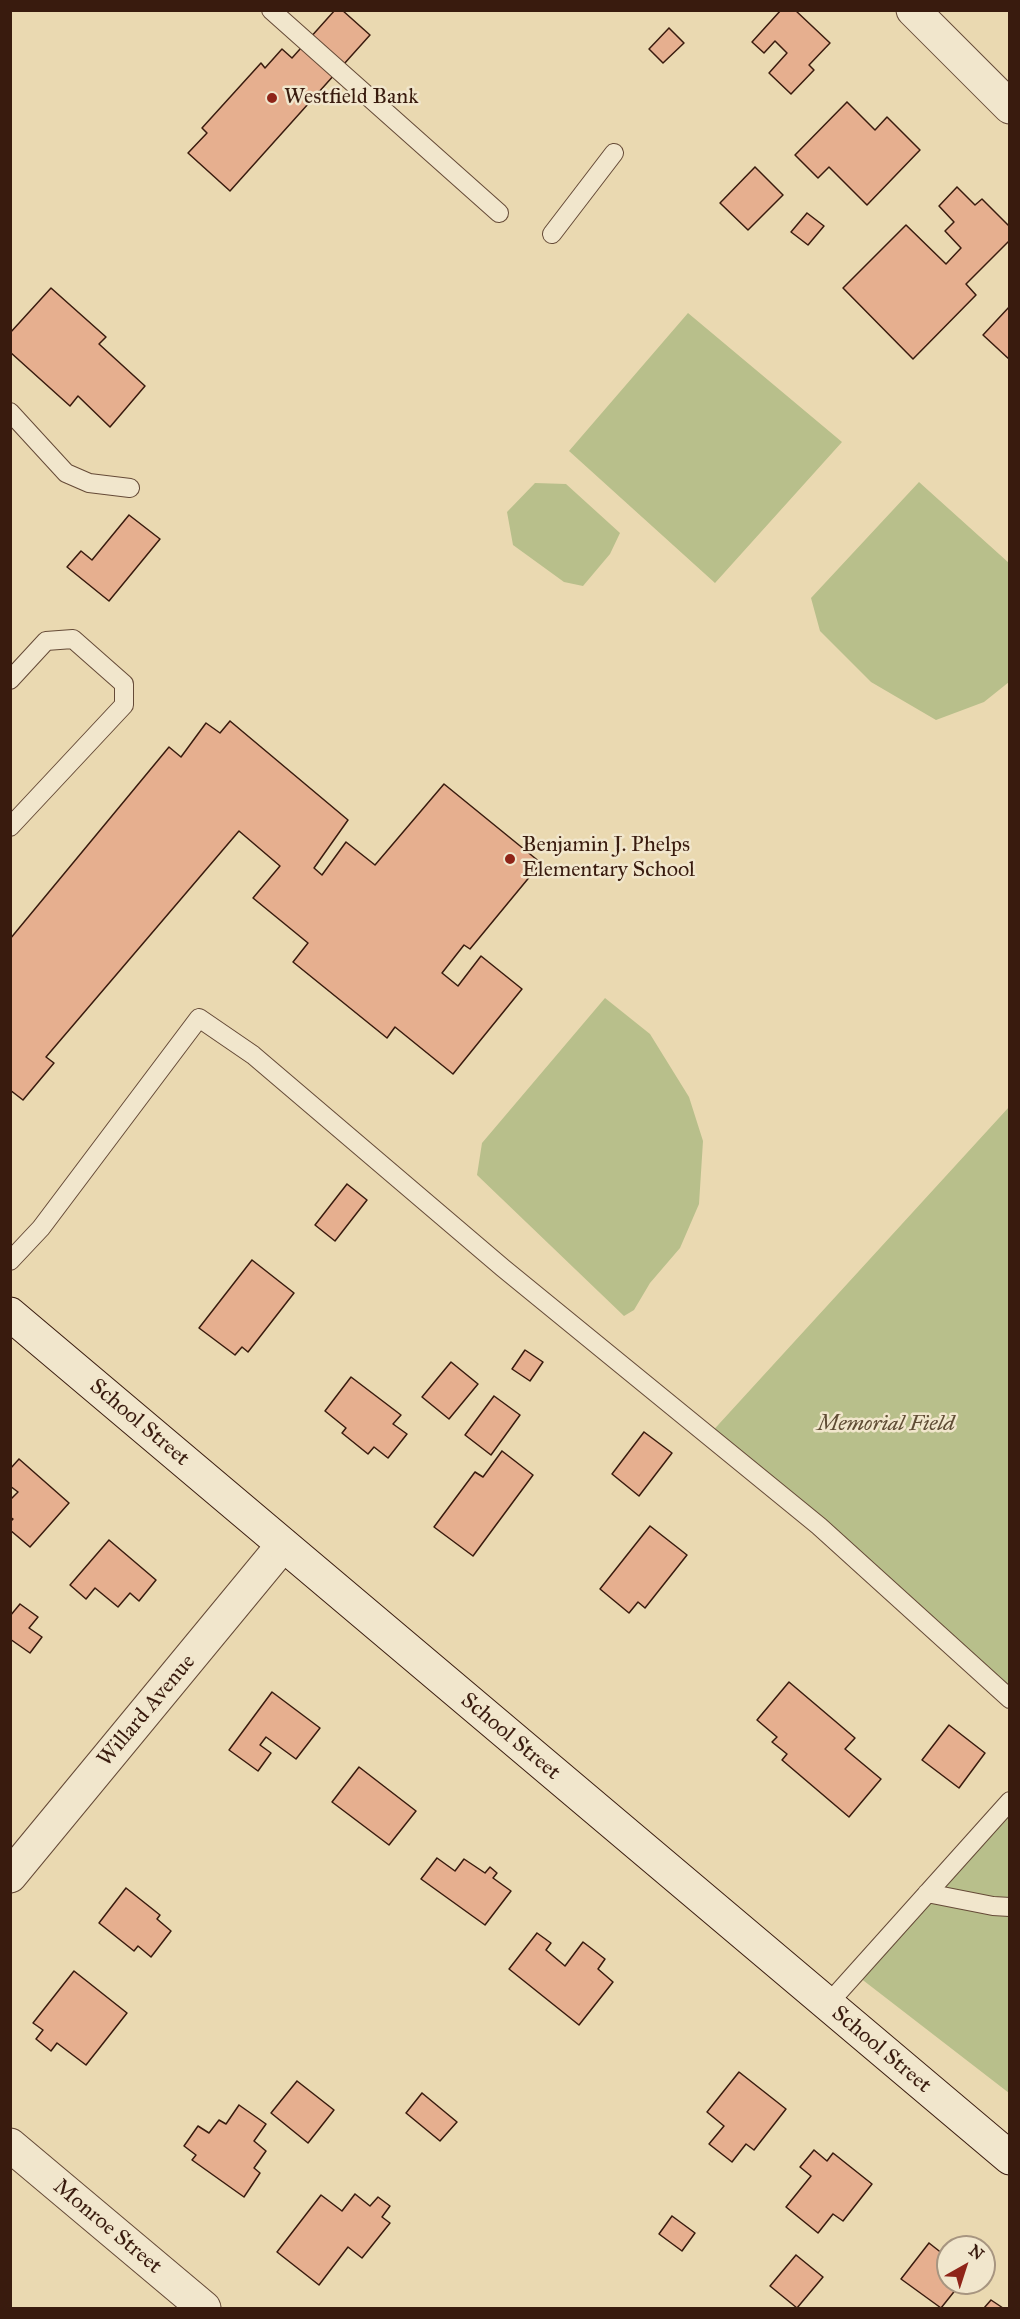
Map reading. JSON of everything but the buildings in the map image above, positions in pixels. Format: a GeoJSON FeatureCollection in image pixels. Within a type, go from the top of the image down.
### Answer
{"type":"FeatureCollection","features":[{"type":"Feature","properties":{"kind":"street"},"geometry":{"type":"LineString","coordinates":[[913,10],[1010,107]]}},
{"type":"Feature","properties":{"kind":"street","name":"School Street"},"geometry":{"type":"LineString","coordinates":[[10,1314],[1010,2158]]}},
{"type":"Feature","properties":{"kind":"street","name":"Willard Avenue"},"geometry":{"type":"LineString","coordinates":[[10,1876],[284,1545]]}},
{"type":"Feature","properties":{"kind":"street","name":"Monroe Street"},"geometry":{"type":"LineString","coordinates":[[10,2145],[204,2308]]}},
{"type":"Feature","properties":{"kind":"lane"},"geometry":{"type":"LineString","coordinates":[[271,10],[499,213]]}},
{"type":"Feature","properties":{"kind":"lane"},"geometry":{"type":"LineString","coordinates":[[552,234],[614,153]]}},
{"type":"Feature","properties":{"kind":"lane"},"geometry":{"type":"LineString","coordinates":[[10,412],[66,473],[89,483],[130,488]]}},
{"type":"Feature","properties":{"kind":"lane"},"geometry":{"type":"LineString","coordinates":[[10,680],[46,641],[73,639],[124,684],[124,705],[10,827]]}},
{"type":"Feature","properties":{"kind":"lane"},"geometry":{"type":"LineString","coordinates":[[10,1261],[41,1228],[199,1018],[253,1055],[503,1268],[819,1526],[1010,1699]]}},
{"type":"Feature","properties":{"kind":"lane"},"geometry":{"type":"LineString","coordinates":[[827,2005],[1010,1801]]}},
{"type":"Feature","properties":{"kind":"lane"},"geometry":{"type":"LineString","coordinates":[[927,1893],[993,1906],[1010,1907]]}},
{"type":"Feature","properties":{"kind":"green space"},"geometry":{"type":"Polygon","coordinates":[[[688,313],[842,442],[715,583],[569,451],[688,313]]]}},
{"type":"Feature","properties":{"kind":"green space"},"geometry":{"type":"Polygon","coordinates":[[[919,482],[1009,563],[1009,682],[984,702],[936,720],[871,682],[820,631],[811,598],[919,482]]]}},
{"type":"Feature","properties":{"kind":"green space"},"geometry":{"type":"Polygon","coordinates":[[[535,483],[566,484],[620,533],[610,554],[583,586],[564,582],[513,545],[507,512],[535,483]]]}},
{"type":"Feature","properties":{"kind":"green space"},"geometry":{"type":"Polygon","coordinates":[[[605,998],[650,1034],[689,1097],[703,1141],[699,1204],[680,1248],[650,1283],[634,1310],[624,1316],[477,1175],[482,1143],[605,998]]]}},
{"type":"Feature","properties":{"kind":"green space","name":"Memorial Field"},"geometry":{"type":"Polygon","coordinates":[[[1009,1107],[1009,1700],[708,1436],[1009,1107]]]}},
{"type":"Feature","properties":{"kind":"green space"},"geometry":{"type":"Polygon","coordinates":[[[1009,1801],[1009,2093],[855,1974],[1009,1801]]]}},
{"type":"Feature","properties":{"kind":"place","name":"Westfield Bank"},"geometry":{"type":"Point","coordinates":[272,98]}},
{"type":"Feature","properties":{"kind":"place","name":"Benjamin J. Phelps Elementary School"},"geometry":{"type":"Point","coordinates":[510,859]}}]}
